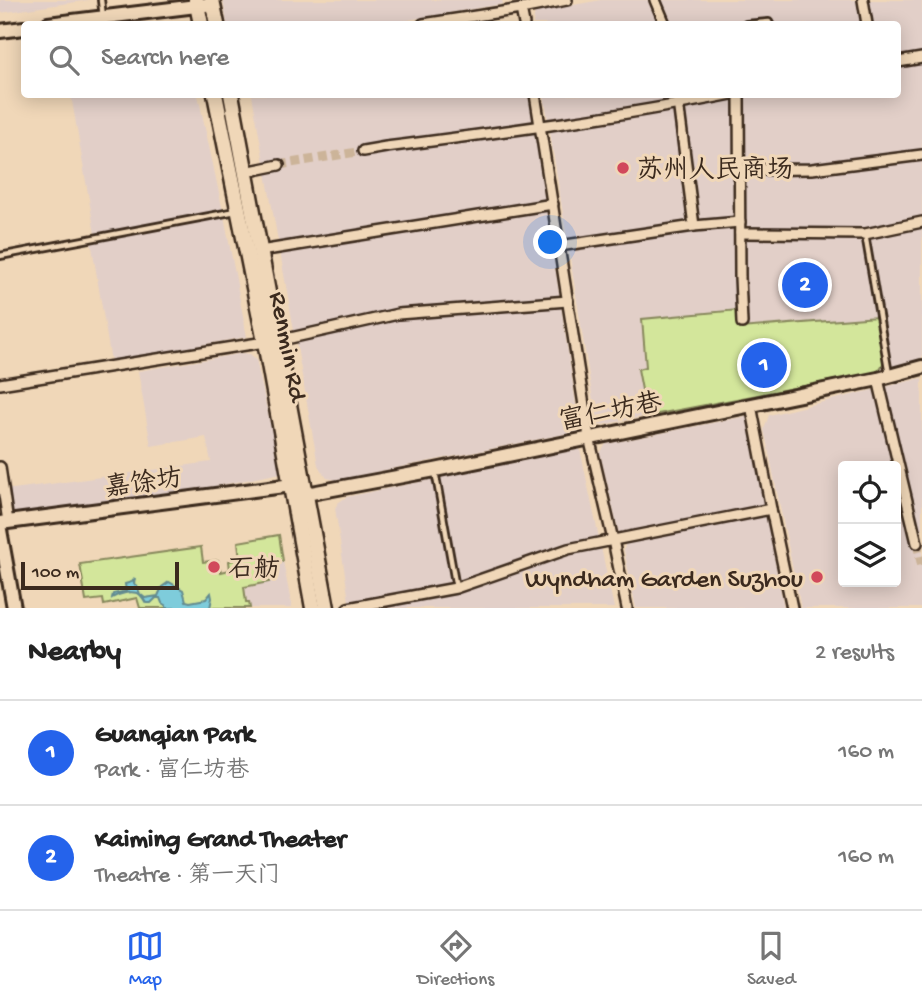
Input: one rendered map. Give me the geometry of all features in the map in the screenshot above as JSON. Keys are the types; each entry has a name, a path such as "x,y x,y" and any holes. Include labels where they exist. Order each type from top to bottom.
{"main road":[{"path":"212,2 216,21"},
{"path":"197,3 200,21"},
{"name":"Renmin Rd","path":"216,98 238,211 306,494 327,608"},
{"name":"Renmin Rd","path":"232,98 260,251 292,485 313,608"}],"street":[{"path":"439,21 517,6 567,0"},
{"path":"655,0 664,21"},
{"path":"863,0 866,21"},
{"path":"72,21 212,2"},
{"path":"0,31 21,28"},
{"path":"901,62 922,58"},
{"path":"536,98 589,437 627,608"},
{"path":"677,98 694,226"},
{"path":"363,151 540,127 712,98"},
{"path":"740,98 742,323"},
{"path":"740,170 812,169 922,155"},
{"path":"245,172 279,165"},
{"path":"260,251 552,204"},
{"path":"559,246 740,222"},
{"path":"740,233 864,233 922,222"},
{"path":"0,384 271,341 398,314 568,301"},
{"name":"富仁坊巷","path":"306,494 883,378 922,367"},
{"path":"883,378 916,543"},
{"path":"751,405 792,608"},
{"path":"0,467 3,525 14,608"},
{"name":"嘉馀坊","path":"3,525 292,485"},
{"path":"348,608 456,587 568,548 771,509"}],"lane":[{"path":"101,0 103,17"},
{"path":"0,256 238,211"},
{"path":"864,233 883,378"},
{"path":"435,470 456,587"}],"shaded area":[{"path":"0,0 90,0 0,13"},
{"path":"223,0 502,0 503,4 402,21 226,21"},
{"path":"601,0 922,0 922,358 878,372 882,368 877,317 740,328 738,310 642,319 646,368 638,369 647,416 597,426 544,98 901,98 901,21 534,21 535,12"},
{"path":"72,98 199,98 247,337 111,361 90,235 95,234"},
{"path":"253,98 529,98 580,431 336,480 327,478 318,465"},
{"path":"244,353 256,359 281,473 216,486 10,515 6,490 211,462 206,437 151,446 138,371"},
{"path":"922,378 922,608 801,608 764,429 769,415"},
{"path":"747,416 784,608 636,608 625,545 630,539 694,520 619,534 600,453 606,444"},
{"path":"580,449 614,608 350,608 335,508 346,497"},
{"path":"283,561 292,608 250,608 249,603 246,603 244,587 269,582 267,572 271,563"}],"green space":[{"path":"738,310 740,328 877,317 884,362 878,372 647,416 638,369 646,367 642,319"},
{"path":"279,535 283,561 271,563 272,571 267,572 269,582 244,587 246,602 249,602 250,608 140,608 137,598 104,605 103,599 86,601 80,564 201,547 203,562 218,560 221,572 230,570 229,561 240,559 238,542"}],"water":[{"path":"135,578 134,584 145,598 158,596 162,587 169,582 183,590 186,601 206,599 211,593 210,608 166,608 160,598 146,603 140,595 133,592 112,598 113,594 126,591 125,584"}],"tunnel":[{"path":"279,165 363,151"},
{"path":"917,543 922,567"}],"place":[{"name":"苏州人民商场","path":"623,168"},
{"name":"Kaiming Grand Theater","path":"805,285"},
{"name":"Guanqian Park","path":"764,365"},
{"name":"石舫","path":"214,567"},
{"name":"Wyndham Garden Suzhou","path":"817,577"}]}
